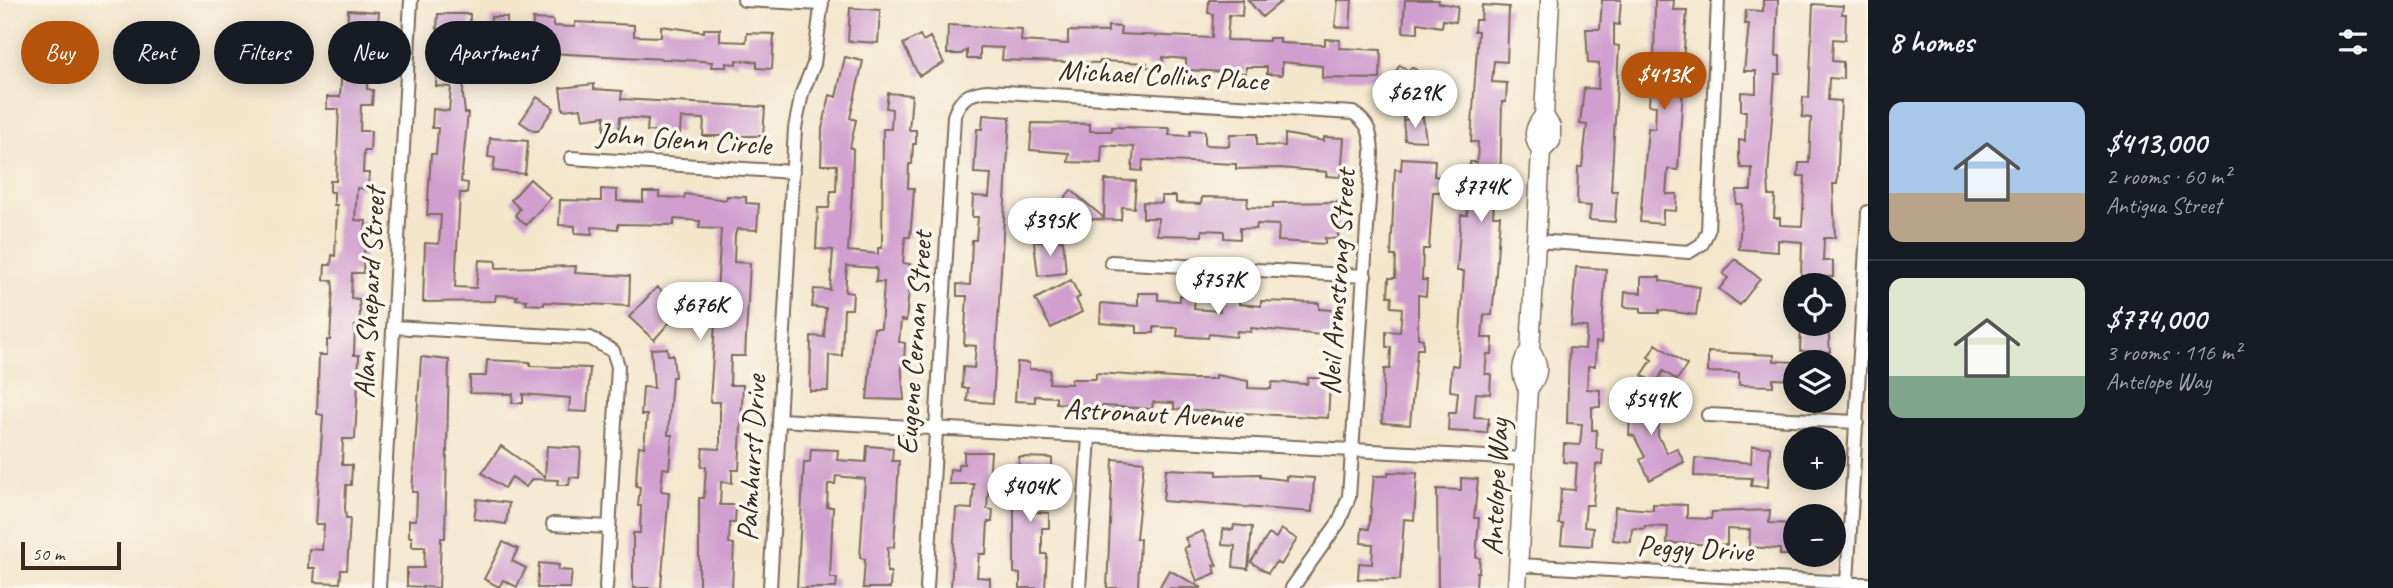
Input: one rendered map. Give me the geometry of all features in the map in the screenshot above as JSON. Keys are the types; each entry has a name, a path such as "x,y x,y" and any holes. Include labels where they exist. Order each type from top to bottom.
{"street":[{"name":"Alan Shepard Street","path":"379,588 411,0"},
{"path":"744,0 822,2"},
{"name":"Antelope Way","path":"1517,588 1528,389 1538,377 1538,363 1530,350 1541,150 1550,141 1551,127 1544,116 1550,0"},
{"path":"1536,241 1689,252 1702,244 1708,231 1718,0"},
{"name":"Palmhurst Drive","path":"770,588 795,128 802,93 814,64 822,2"},
{"name":"Michael Collins Place","path":"959,102 971,93 987,91 1353,113 1366,121"},
{"name":"Eugene Cernan Street","path":"927,588 934,428 954,117 959,102"},
{"name":"Neil Armstrong Street","path":"1292,588 1339,522 1349,497 1350,448 1365,276 1372,153 1371,134 1366,121"},
{"name":"John Glenn Circle","path":"571,158 793,172"},
{"path":"1847,583 1868,212"},
{"path":"1111,262 1365,276"},
{"path":"393,327 590,338 613,351 618,366 606,588"},
{"path":"1708,415 1857,422"},
{"name":"Astronaut Avenue","path":"779,420 1524,459"},
{"path":"1079,588 1089,437"},
{"path":"553,524 609,527"},
{"name":"Peggy Drive","path":"1518,565 1868,584"}],"building":[{"path":"1209,0 1243,0 1242,16 1229,15 1227,40 1269,41 1269,38 1280,38 1280,43 1325,45 1325,39 1340,40 1339,48 1381,50 1380,79 1322,78 1322,66 1282,62 1282,75 1267,74 1267,67 1246,67 1246,73 1186,70 1186,59 1163,57 1162,68 1146,67 1147,63 1002,60 1003,48 980,47 980,59 967,59 967,50 961,54 947,54 948,25 1022,29 1021,41 1068,44 1068,31 1108,32 1108,26 1121,27 1120,34 1212,38 1213,14 1208,13"},
{"path":"1248,0 1283,0 1262,17"},
{"path":"1338,0 1352,0 1350,28 1335,27"},
{"path":"1405,0 1439,0 1438,3 1458,6 1456,22 1443,20 1442,27 1418,23 1418,33 1403,32"},
{"path":"1602,0 1621,0 1619,25 1614,24 1614,45 1619,46 1611,191 1617,191 1615,222 1589,220 1591,206 1577,205 1578,167 1582,167 1587,125 1580,124 1584,88 1598,89 1599,64 1588,63 1586,29 1600,29"},
{"path":"1655,0 1674,0 1673,10 1687,10 1683,62 1679,61 1677,87 1683,88 1678,170 1668,169 1666,194 1677,194 1676,211 1663,210 1663,224 1640,222 1648,128 1655,129 1656,106 1649,105 1651,72 1654,72"},
{"path":"1763,0 1778,0 1776,56 1780,56 1780,74 1775,74 1769,196 1775,196 1774,218 1780,218 1780,225 1802,226 1805,176 1798,176 1799,163 1809,163 1811,118 1802,117 1803,97 1809,98 1813,4 1843,6 1842,14 1846,14 1845,40 1833,39 1832,61 1843,62 1843,79 1829,78 1828,100 1841,101 1837,184 1833,184 1835,238 1824,238 1823,261 1833,261 1833,273 1801,273 1802,242 1778,240 1778,252 1739,249 1742,204 1736,204 1737,190 1751,190 1752,168 1741,168 1739,158 1739,140 1745,141 1746,111 1741,111 1741,92 1756,93 1756,71 1744,71 1749,24 1745,24 1746,10 1763,11"},
{"path":"1482,5 1509,7 1507,62 1494,61 1492,82 1507,83 1506,102 1502,102 1500,191 1495,191 1493,216 1500,216 1492,315 1484,315 1482,338 1493,338 1492,354 1487,354 1485,374 1491,374 1490,394 1476,393 1474,417 1489,418 1487,433 1448,431 1449,413 1456,413 1458,392 1450,391 1452,365 1458,366 1464,271 1457,271 1461,215 1467,215 1470,162 1477,162 1478,142 1471,142 1478,31 1474,31 1475,20 1481,20"},
{"path":"850,8 880,10 878,43 848,41"},
{"path":"348,10 379,12 378,21 348,21"},
{"path":"438,14 470,14 470,21 438,21"},
{"path":"491,17 507,17 507,21 491,21"},
{"path":"575,22 634,25 634,36 661,37 661,26 704,32 704,29 720,29 720,41 746,42 747,33 774,34 772,69 757,68 757,62 736,60 736,64 726,63 726,67 711,67 712,62 561,54 561,26 575,27"},
{"path":"920,35 923,41 930,37 944,63 919,76 903,44"},
{"path":"845,57 863,61 850,118 856,120 850,148 853,148 848,251 878,254 878,248 882,248 883,129 891,129 892,109 886,108 888,93 912,95 909,130 916,130 916,144 913,144 912,164 909,164 908,188 914,188 910,237 905,237 903,263 910,264 909,290 906,321 901,320 899,342 905,343 904,363 901,362 904,400 867,399 874,328 881,328 884,282 876,282 877,268 847,266 845,292 853,293 852,309 844,309 842,356 829,355 828,391 810,391 811,336 824,337 826,308 812,307 814,289 830,290 833,250 816,249 818,208 829,208 831,191 836,191 837,165 821,165 822,129 830,95 836,97"},
{"path":"1400,65 1409,71 1412,67 1431,81 1403,118 1401,108 1392,101 1408,80 1390,80"},
{"path":"341,84 367,84 367,89 373,90 372,105 361,105 360,131 371,131 370,151 364,151 363,173 369,173 368,189 357,188 355,220 366,221 363,273 352,273 351,298 359,299 360,312 359,326 355,326 354,355 359,355 358,381 355,439 343,439 342,465 352,465 351,485 346,485 346,518 350,518 347,570 341,570 340,583 314,582 315,568 308,568 309,549 322,550 324,524 316,524 323,415 317,414 319,355 327,355 327,340 330,340 333,288 332,280 324,280 325,265 331,265 332,255 335,256 337,205 334,205 334,192 330,192 330,181 336,181 339,109 327,109 327,97 340,97"},
{"path":"463,84 465,113 468,113 461,182 468,183 467,193 460,193 455,287 476,288 479,260 496,261 496,268 576,266 575,273 630,276 629,306 544,302 544,305 526,304 527,300 516,299 517,296 496,295 495,301 423,302 425,243 439,244 441,215 427,215 431,154 436,154 438,128 432,128 433,109 449,111 451,87 436,86"},
{"path":"594,84 594,89 622,91 621,99 765,107 763,136 703,136 704,119 681,118 680,133 647,131 648,119 620,117 619,131 604,130 605,116 583,119 581,108 563,110 560,88"},
{"path":"537,97 554,108 538,131 534,131 520,122"},
{"path":"983,115 1010,117 993,403 967,401 968,388 962,388 963,367 974,368 976,346 964,345 967,296 957,296 957,284 970,285 972,240 976,240 978,217 972,217 973,196 989,197 991,174 974,173 977,129 982,129"},
{"path":"1423,117 1426,141 1405,140 1403,120"},
{"path":"1032,123 1090,124 1090,131 1112,131 1112,127 1170,128 1169,135 1190,136 1190,130 1205,131 1205,145 1229,146 1230,134 1257,134 1257,145 1285,146 1285,134 1324,141 1324,137 1344,138 1341,177 1326,176 1327,172 1280,168 1236,169 1236,164 1143,160 1142,171 1132,170 1134,147 1102,145 1101,163 1068,162 1069,153 1030,150"},
{"path":"490,138 528,141 525,174 493,171 495,158 488,157"},
{"path":"1402,158 1435,160 1434,176 1441,177 1440,192 1433,192 1429,249 1423,249 1422,280 1427,280 1426,296 1418,295 1418,338 1423,339 1423,349 1417,349 1410,425 1382,423 1384,369 1390,369 1391,347 1386,347 1386,331 1400,332 1402,308 1391,307 1392,296 1388,296 1389,278 1395,278 1396,256 1391,256 1395,169 1401,170"},
{"path":"530,179 551,198 526,225 515,215 520,209 511,200"},
{"path":"1105,180 1136,181 1134,208 1122,207 1121,220 1089,219 1076,236 1051,215 1071,190 1104,218"},
{"path":"601,189 617,190 617,201 643,202 643,192 659,192 659,197 684,198 685,194 726,200 727,196 746,197 746,203 759,204 757,230 737,229 735,235 734,262 750,263 745,356 731,356 730,385 743,385 739,470 732,470 732,483 721,482 720,505 736,505 735,523 730,523 729,543 734,544 732,588 699,588 699,498 704,498 706,467 701,467 703,448 720,449 720,402 710,402 721,229 699,228 700,221 674,219 674,225 618,224 618,229 592,227 592,234 575,233 575,226 559,225 560,200 601,201"},
{"path":"1162,196 1176,196 1176,203 1201,204 1202,197 1248,198 1247,207 1273,208 1273,203 1340,202 1338,239 1325,238 1325,244 1278,241 1279,225 1257,224 1256,229 1240,228 1240,239 1224,238 1224,231 1202,230 1202,236 1157,235 1158,218 1143,218 1143,202 1162,203"},
{"path":"1063,240 1066,273 1038,276 1034,242"},
{"path":"1735,259 1760,279 1740,305 1719,289 1728,278 1723,274"},
{"path":"1576,267 1606,269 1601,343 1596,342 1595,366 1588,366 1587,389 1600,390 1600,407 1592,407 1592,430 1597,430 1596,449 1603,450 1602,465 1596,464 1593,505 1586,505 1584,527 1593,528 1592,546 1561,544 1563,524 1559,524 1561,489 1575,490 1577,463 1563,462 1564,444 1580,445 1582,424 1567,423 1569,348 1585,349 1587,327 1571,326"},
{"path":"1641,277 1660,277 1660,281 1700,287 1696,315 1659,310 1659,313 1641,313 1641,308 1624,307 1625,292 1641,293"},
{"path":"1071,280 1080,297 1076,299 1082,312 1051,328 1035,299"},
{"path":"657,287 672,300 666,307 676,315 654,340 629,317"},
{"path":"1138,293 1158,293 1158,300 1180,301 1180,295 1195,296 1194,309 1220,311 1221,297 1239,299 1239,304 1261,306 1261,301 1319,303 1319,309 1332,310 1331,336 1251,328 1251,332 1237,331 1236,337 1209,334 1208,338 1177,336 1178,328 1154,327 1154,333 1137,333 1137,326 1100,323 1101,303 1138,306"},
{"path":"1801,336 1829,336 1830,350 1800,350"},
{"path":"1656,344 1687,365 1677,380 1663,371 1656,384 1642,375 1652,360 1648,357"},
{"path":"667,348 668,355 673,355 675,377 672,377 668,435 672,435 669,469 663,468 661,491 669,492 661,588 633,588 633,533 640,533 641,506 638,506 640,487 636,486 637,466 639,446 644,447 647,415 641,415 643,387 654,388 651,349"},
{"path":"1708,352 1774,355 1774,361 1783,361 1783,379 1773,379 1773,386 1739,385 1739,373 1708,372"},
{"path":"421,357 449,360 445,538 441,538 439,588 407,586 407,568 424,568 425,547 412,547 412,537 409,537 409,520 416,520 417,492 412,492"},
{"path":"487,360 530,362 530,366 590,368 587,412 569,411 570,398 523,394 523,403 512,403 513,394 470,393 470,376 486,376"},
{"path":"1017,362 1029,363 1029,369 1050,370 1049,383 1071,384 1071,379 1096,379 1096,373 1190,379 1216,379 1216,375 1248,381 1248,388 1271,389 1272,382 1307,384 1308,378 1325,378 1325,386 1330,386 1328,418 1174,409 1174,403 1153,402 1152,409 1056,403 1056,397 1035,396 1035,402 1015,401"},
{"path":"1631,396 1660,398 1658,436 1667,453 1677,448 1684,462 1650,480 1640,460 1645,457 1634,436 1629,435"},
{"path":"501,446 545,477 547,446 581,448 579,478 570,477 569,485 557,485 558,480 532,479 526,487 512,477 504,488 482,473"},
{"path":"867,446 893,448 892,461 899,461 894,547 888,547 887,572 891,572 890,588 863,588 865,559 860,558 865,479 836,476 835,484 828,484 827,507 833,507 830,578 837,578 836,588 797,588 804,462 810,462 811,449 838,450 837,460 866,462"},
{"path":"1752,446 1770,447 1768,487 1751,486 1752,478 1694,476 1695,458 1751,463"},
{"path":"964,452 991,452 987,509 993,510 992,522 988,522 986,554 979,554 977,577 990,578 990,588 951,588 956,508 972,509 974,484 949,484 950,469 958,470 958,464 964,464"},
{"path":"1019,457 1052,458 1052,474 1041,474 1040,491 1037,491 1036,512 1049,513 1049,528 1042,528 1042,554 1047,554 1045,588 1020,588 1020,574 1014,573 1014,496 1018,496"},
{"path":"1113,459 1144,462 1136,538 1140,539 1138,588 1107,588"},
{"path":"1166,469 1217,471 1217,475 1260,474 1260,477 1286,480 1286,476 1314,478 1312,512 1163,501"},
{"path":"1388,472 1417,473 1414,520 1404,519 1400,580 1358,579 1359,563 1372,564 1373,544 1361,543 1362,528 1369,529 1374,476 1388,476"},
{"path":"1461,478 1478,479 1474,518 1479,518 1476,557 1480,558 1476,588 1438,588 1437,489 1461,490"},
{"path":"477,499 509,503 506,524 474,519"},
{"path":"1653,504 1687,505 1687,518 1711,519 1712,512 1770,510 1769,523 1783,524 1783,555 1780,555 1780,549 1749,547 1750,530 1727,529 1727,545 1667,543 1668,527 1632,528 1631,542 1613,540 1615,507 1653,510"},
{"path":"1234,525 1252,527 1248,569 1233,567 1235,546 1222,545 1223,529 1233,530"},
{"path":"1281,529 1297,539 1281,565 1276,562 1268,573 1251,562 1269,534 1276,538"},
{"path":"1203,531 1217,566 1213,565 1216,573 1197,581 1184,548 1189,546 1185,538"},
{"path":"503,542 518,549 512,561 526,568 517,587 503,580 499,587 484,579"},
{"path":"539,563 559,565 558,570 572,571 570,588 537,588"},
{"path":"1169,570 1202,588 1159,588"}]}
